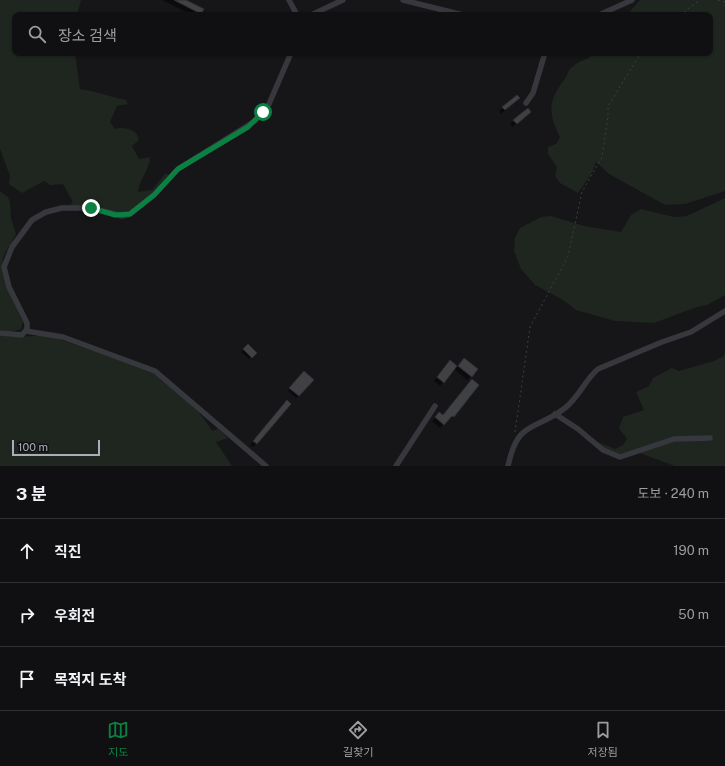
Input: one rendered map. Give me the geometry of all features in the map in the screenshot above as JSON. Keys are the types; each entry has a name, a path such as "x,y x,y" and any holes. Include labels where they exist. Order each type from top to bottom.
{"street":[{"path":"289,0 295,12"},
{"path":"317,12 343,0"},
{"path":"403,0 450,12"},
{"path":"606,12 632,0"},
{"path":"0,332 22,335 26,331 27,323 9,287 4,267 12,247 32,220 46,212 70,208 91,208 122,216 130,214 154,195 178,169 255,121 268,104 290,56"},
{"path":"526,103 533,93 544,56"},
{"path":"508,466 514,443 526,430 565,408 598,369 662,342 691,332 725,311"},
{"path":"26,331 62,337 155,371 266,466"},
{"path":"396,466 435,406"},
{"path":"555,414 578,429 603,450 620,457 674,439 710,438"}],"path":[{"path":"684,12 700,0"},
{"path":"718,0 725,2"},
{"path":"514,443 530,327 568,256 582,192 602,157 608,117 608,106 639,56"}],"shaded area":[{"path":"0,0 81,0 78,12 12,12 12,56 75,56 80,89 126,100 128,104 117,106 110,122 115,129 122,128 133,131 136,134 139,140 132,146 139,159 150,157 150,161 140,183 138,192 152,190 165,174 169,174 142,203 136,208 123,214 69,206 73,202 63,184 50,185 44,181 22,193 9,184 10,176 0,149"},
{"path":"640,0 725,0 725,191 685,204 665,205 609,174 596,162 592,173 578,193 560,183 555,176 557,167 548,154 548,147 556,144 560,137 553,121 553,101 555,94 569,70 575,65 591,56 713,56 713,12 630,12"},
{"path":"0,191 8,197 10,202 11,218 16,234 3,258 4,273 9,290 23,322 21,329 10,332 0,330"},
{"path":"725,198 725,295 707,305 697,307 654,323 615,321 576,310 563,300 535,285 521,269 514,251 515,238 520,228 541,217 551,216 584,226 621,232 631,215 641,209 674,217 687,216"},
{"path":"0,335 13,337 50,336 148,370 166,382 184,397 200,414 212,431 218,429 228,438 216,442 232,466 0,466"},
{"path":"725,351 725,466 675,466 634,451 620,454 604,449 595,441 615,449 623,445 627,439 619,428 623,417 644,410 636,392 649,386 653,378 672,368 679,371 714,361 724,356"}],"building":[{"path":"174,0 186,0 204,9 202,12 197,12"},
{"path":"517,95 520,98 505,110 502,107"},
{"path":"528,108 531,112 517,124 513,120"},
{"path":"248,344 257,353 252,358 243,349"},
{"path":"464,358 478,369 472,377 458,366"},
{"path":"450,360 457,366 444,383 437,377"},
{"path":"304,371 314,380 299,396 289,388"},
{"path":"472,379 479,385 454,417 452,416 444,425 435,417 439,412 443,415"},
{"path":"287,400 291,404 257,444 253,441"}],"route":[{"path":"91,208 115,215 122,216 130,214 154,195 178,169 248,127 263,112"}]}
